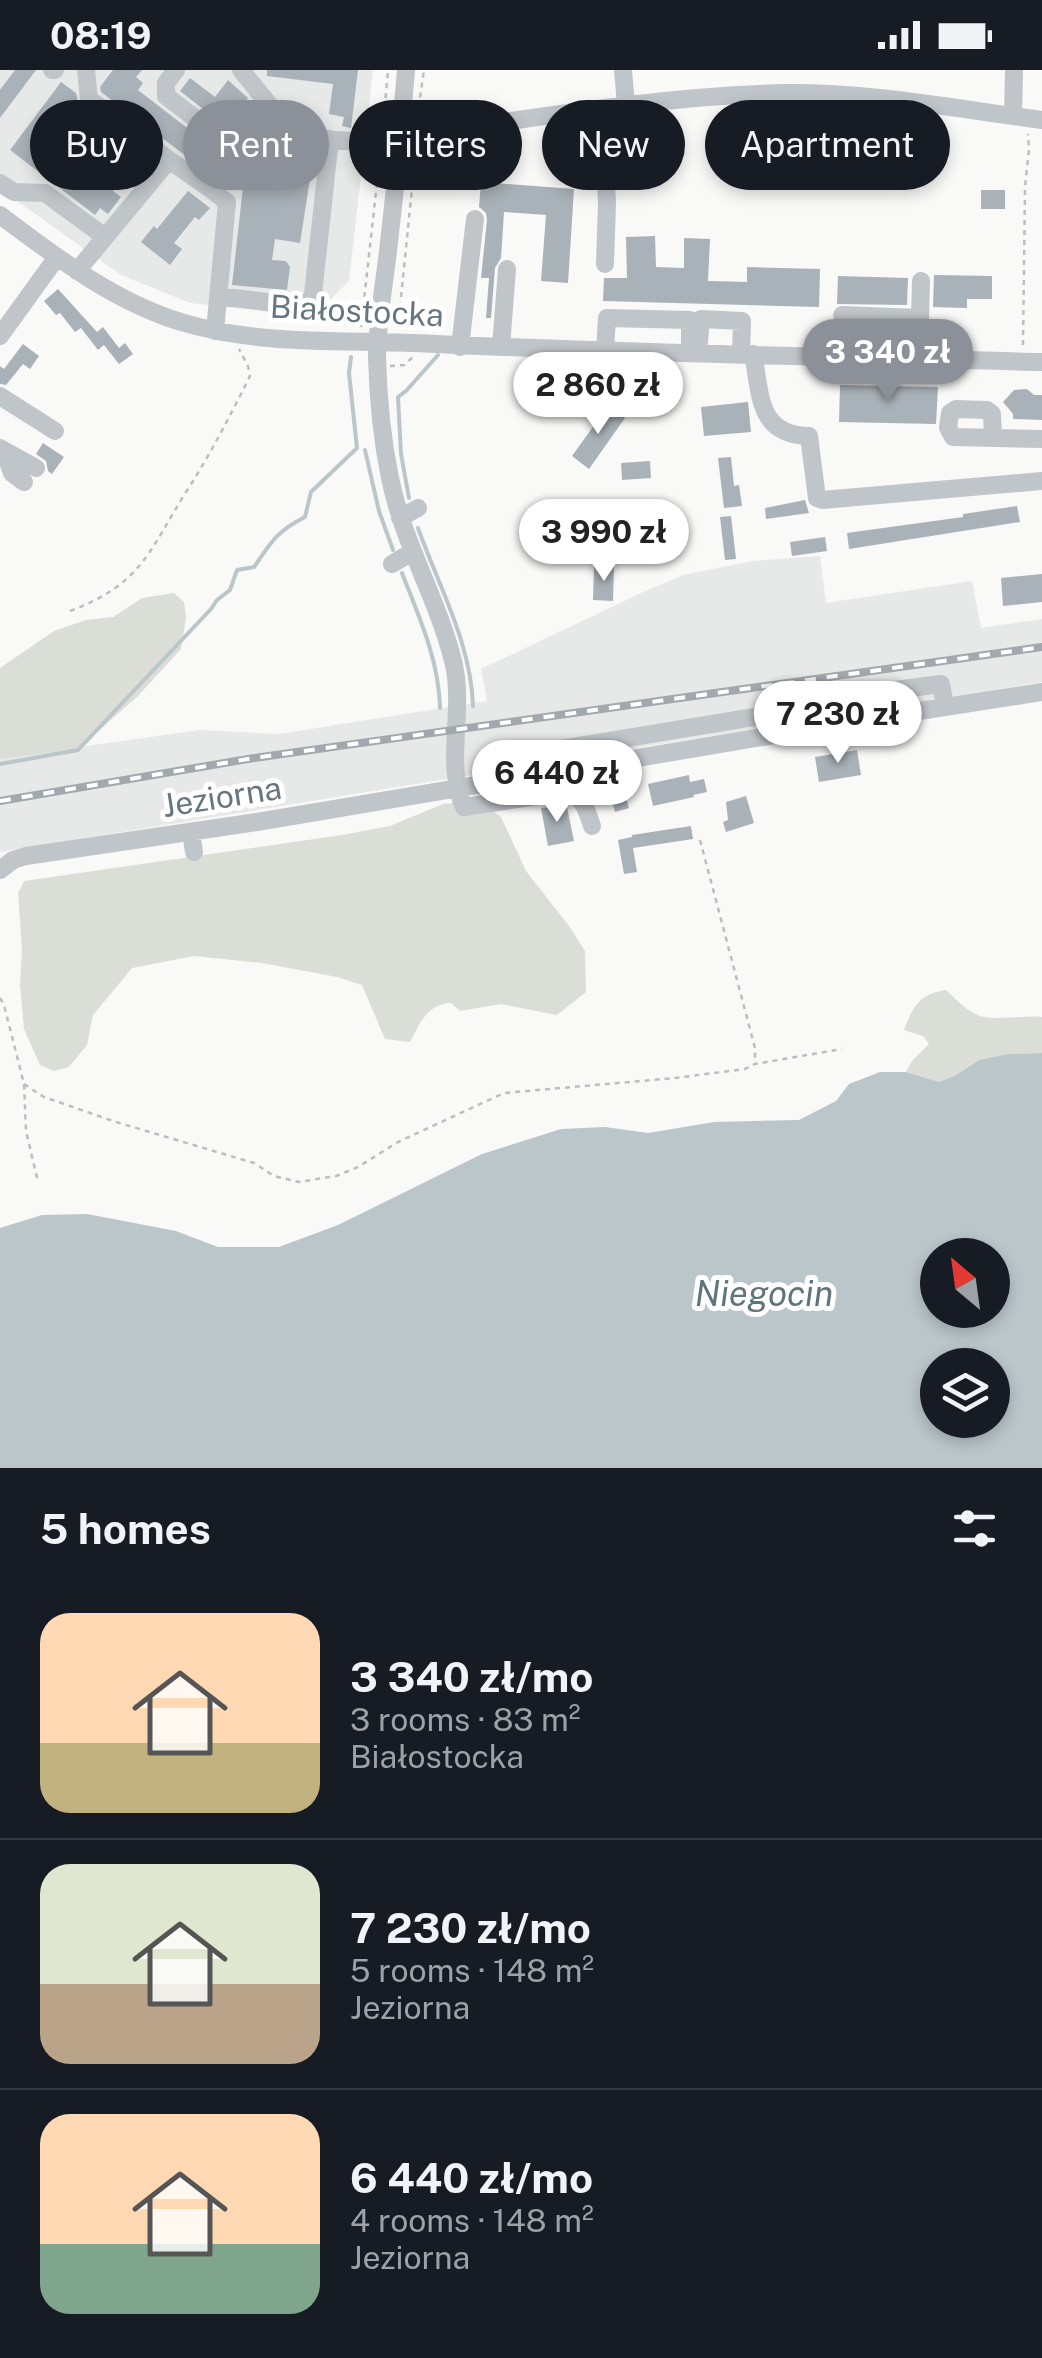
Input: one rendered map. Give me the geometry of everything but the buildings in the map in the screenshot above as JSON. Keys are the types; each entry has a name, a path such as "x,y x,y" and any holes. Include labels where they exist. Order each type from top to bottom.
{"street":[{"path":"86,70 89,99 183,169"},
{"path":"176,70 166,84 166,96 183,109"},
{"path":"241,70 266,100"},
{"path":"404,100 406,70"},
{"path":"623,70 626,100"},
{"path":"679,100 818,94 878,97 1027,118 1014,70"},
{"path":"218,296 312,303 330,139 349,140"},
{"path":"78,271 170,160"},
{"path":"0,182 14,192 45,193 105,236"},
{"path":"211,190 227,202 215,330"},
{"path":"395,190 378,342 386,452 400,518 455,670 456,789 464,807 558,792 574,794 586,806 592,826"},
{"path":"604,264 605,190"},
{"name":"Białostocka","path":"0,215 78,271 141,306 184,323 235,334 501,348 1042,362"},
{"path":"460,346 475,219"},
{"path":"0,336 57,257"},
{"path":"501,348 507,269"},
{"path":"919,358 921,281"},
{"path":"270,337 272,303"},
{"path":"842,315 919,318"},
{"path":"604,350 607,318 690,320 694,352"},
{"path":"694,352 701,320 742,321 747,354 768,421 792,436 809,436 816,498 1042,481"},
{"path":"0,396 55,431"},
{"path":"994,438 1042,438"},
{"path":"2,449 30,475"},
{"path":"400,518 418,508"},
{"path":"392,564 412,552"},
{"path":"510,780 506,758 838,703 872,693 941,684 945,708"},
{"name":"Jeziorna","path":"0,870 26,856 192,832 408,789 456,789 797,739 1034,694"},
{"path":"192,832 194,852"}],"path":[{"path":"386,94 388,70"},
{"path":"420,96 424,70"},
{"path":"1021,362 1027,118"},
{"path":"358,330 377,190"},
{"path":"399,307 412,190"},
{"path":"70,611 97,601 132,575 150,554 206,463 250,376 235,334"},
{"path":"383,366 404,366 416,352"},
{"path":"700,840 756,1064"},
{"path":"0,998 24,1084 26,1131 38,1182"},
{"path":"24,1084 44,1097 254,1163 274,1176 298,1182 358,1168 398,1142 504,1092 675,1078 842,1050"}],"shaded area":[{"path":"0,70 373,70 370,100 349,100 349,190 359,190 349,281 317,313 190,303 121,275 0,189"},
{"path":"820,556 826,603 972,581 981,628 1042,619 1042,682 0,852 0,758 200,730 279,734 487,701 481,669 639,594 683,575 753,561"},
{"path":"174,593 184,602 186,618 181,649 138,696 78,749 0,759 0,668 54,631 86,620 113,617 142,598"},
{"path":"479,801 501,817 526,871 585,951 586,992 557,1015 501,1004 460,1011 451,1003 443,1004 430,1011 410,1042 385,1039 362,985 262,963 194,956 132,968 93,1015 87,1045 69,1067 54,1071 40,1065 24,1029 20,985 18,893 24,881 342,835 390,826 443,804"},
{"path":"946,990 979,1016 1042,1017 1042,1053 979,1060 939,1082 906,1072 929,1044 923,1036 904,1030 910,1014 924,998"}],"water":[{"name":"Niegocin","path":"1042,1053 1042,1468 0,1468 0,1228 42,1215 87,1214 176,1231 218,1247 279,1247 338,1225 482,1154 561,1129 605,1127 648,1133 714,1122 799,1120 836,1101 849,1084 880,1072 906,1072 939,1082 979,1060"}],"waterway":[{"path":"409,498 401,454 398,397 438,355"},
{"path":"0,764 78,750 230,590 237,570 254,567 275,538 305,517 311,492 357,448 349,373 351,357"},
{"path":"365,450 393,550"},
{"path":"418,528 467,660 473,706"},
{"path":"402,573 432,656 440,708"}],"railway":[{"path":"0,801 254,758 1042,647"}]}
